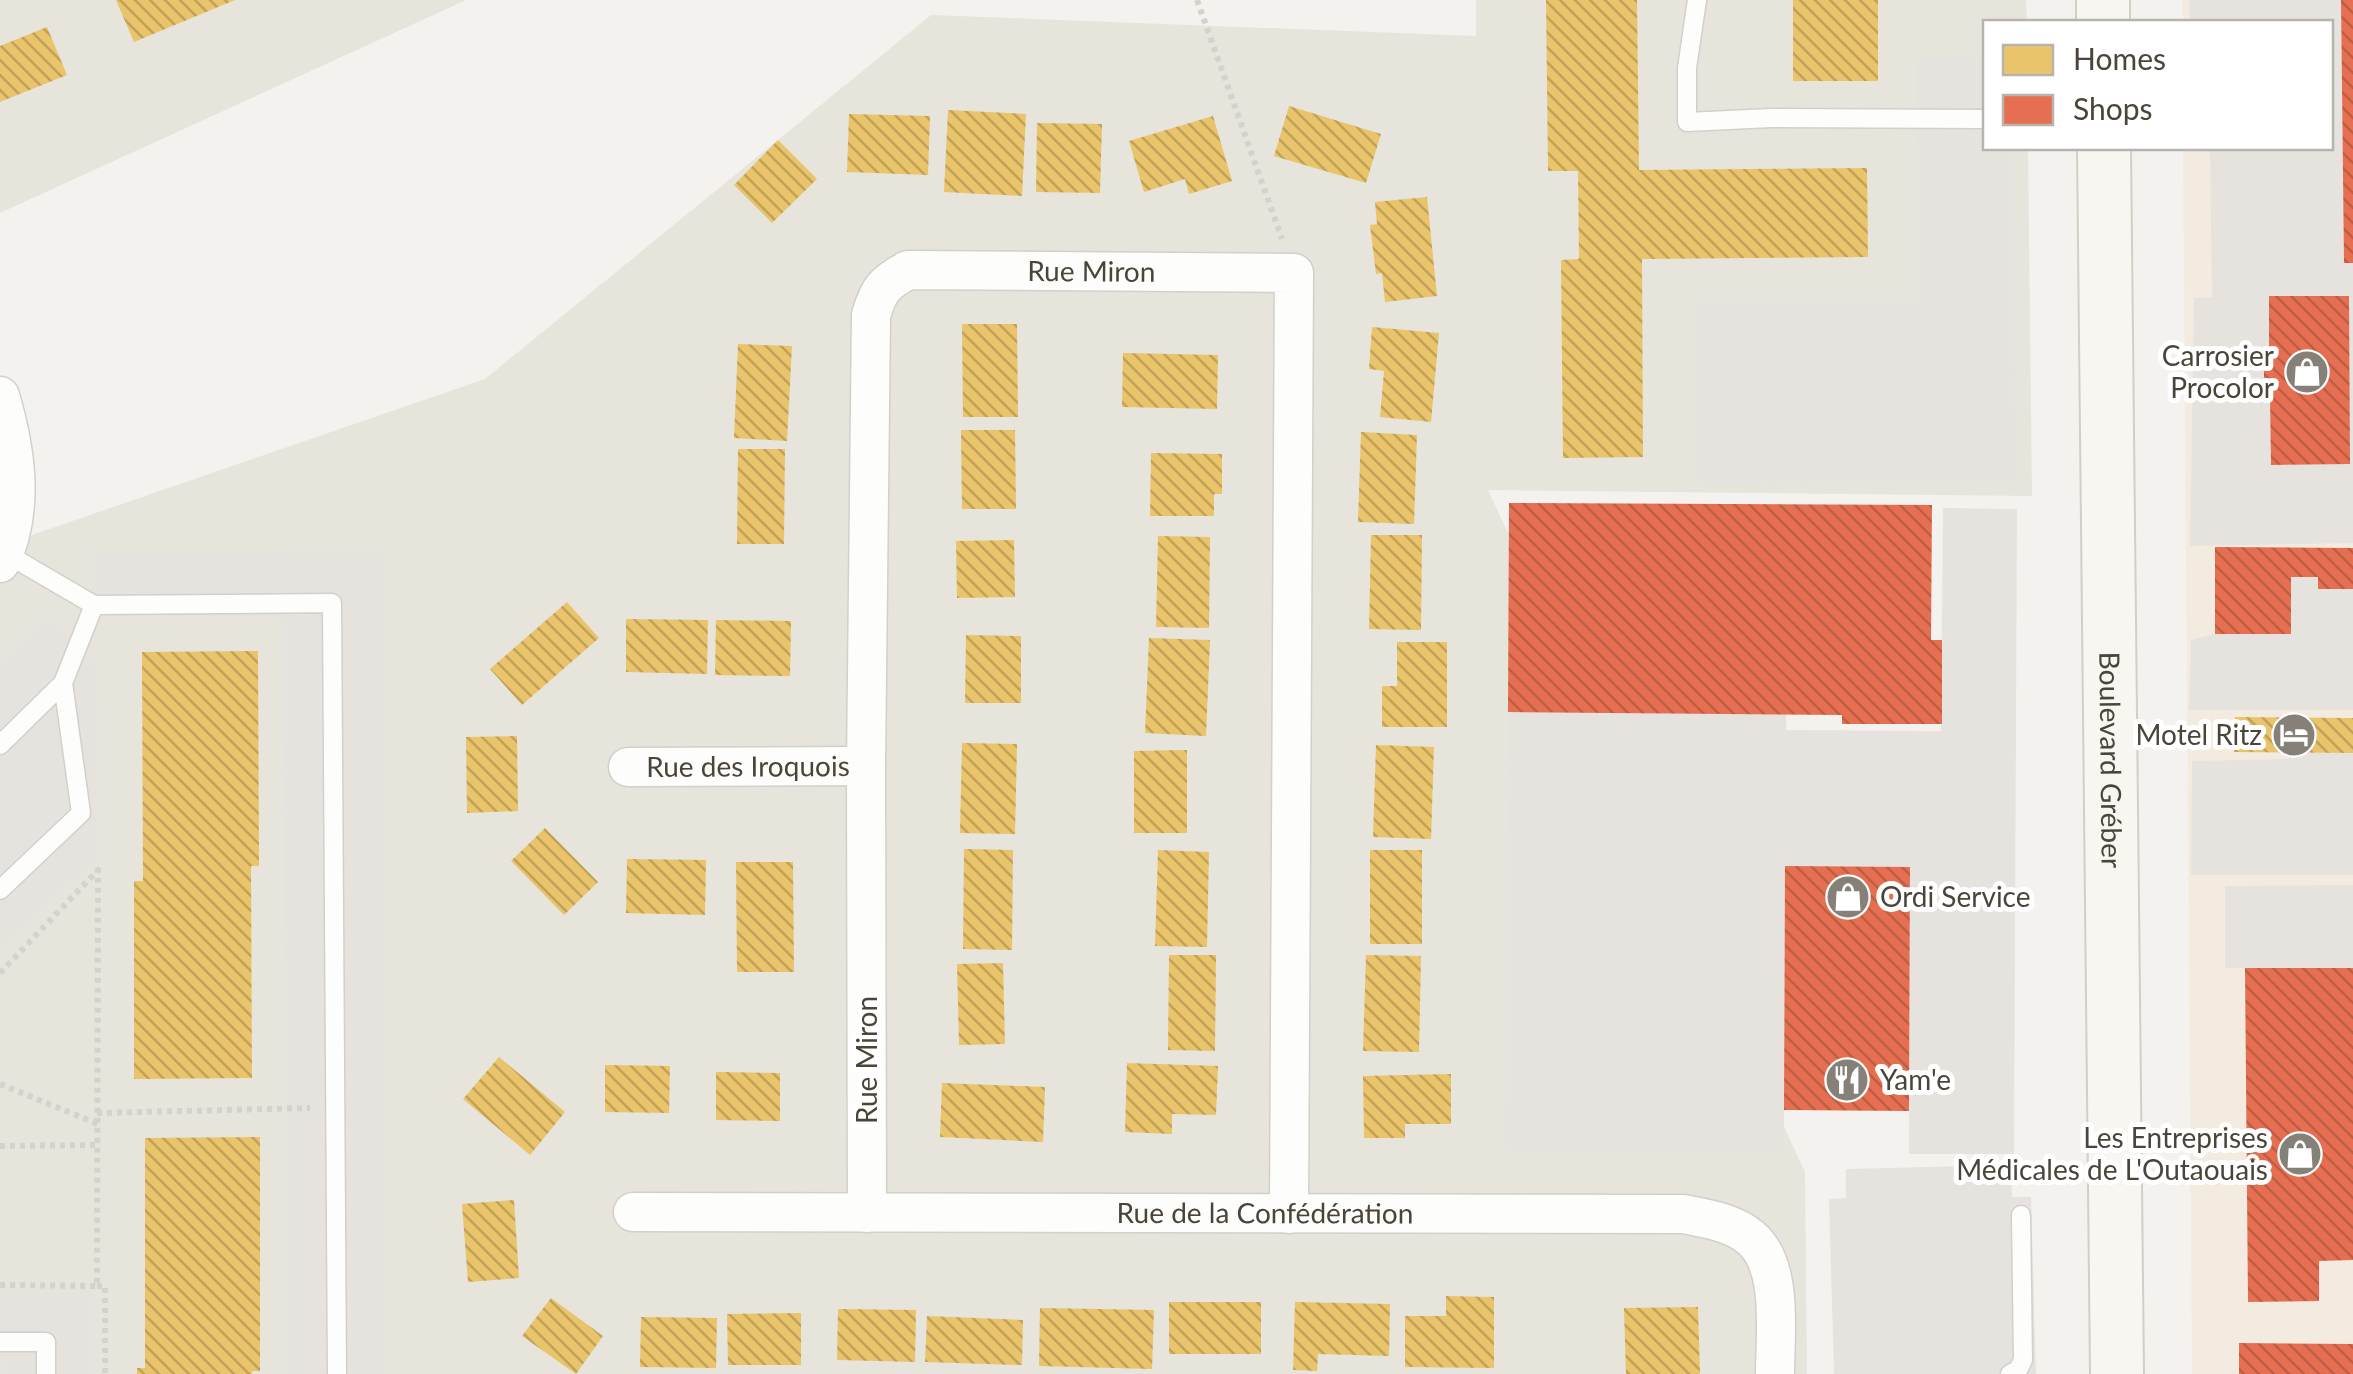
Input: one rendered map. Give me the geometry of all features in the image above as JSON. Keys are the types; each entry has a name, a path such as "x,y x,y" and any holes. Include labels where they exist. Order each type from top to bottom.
{"main road":[{"name":"Boulevard Gréber","path":"2104,150 2117,1374"}],"street":[{"name":"Rue Miron","path":"867,1213 871,314 878,294 888,280 908,270 1294,273"},
{"path":"1289,1214 1294,273"},
{"path":"0,396 16,495 14,524 2,558"},
{"name":"Rue des Iroquois","path":"628,768 866,766"},
{"name":"Rue de la Confédération","path":"633,1212 1684,1214 1724,1223 1752,1238 1770,1265 1775,1297 1776,1374"}],"lane":[{"path":"1697,0 1687,68 1687,122 1771,118 1983,119"},
{"path":"2,558 94,606 332,604 337,1374"},
{"path":"0,745 63,684 94,606"},
{"path":"0,890 82,813 63,684"},
{"path":"2010,1374 2018,1370 2023,1360 2021,1215"},
{"path":"0,1342 46,1342 46,1374"}],"path":[{"path":"1197,0 1294,273"},
{"path":"0,973 98,870 98,1146"},
{"path":"0,1084 98,1124"},
{"path":"97,1112 336,1108"},
{"path":"96,1286 97,1112"},
{"path":"0,1146 98,1146"},
{"path":"0,1284 105,1286 105,1374"}],"shaded area":[{"path":"0,0 466,0 0,213"},
{"path":"1476,0 2026,0 2027,20 1983,20 1983,150 2028,150 2032,496 1488,490 1805,1172 1807,1374 0,1374 0,546 485,379 931,15 1476,36"},
{"path":"2182,0 2353,0 2353,1374 2192,1374 2183,150 2333,150 2333,20 2183,20"},
{"path":"2189,0 2341,0 2344,262 2353,263 2353,543 2190,546 2194,298 2212,297 2210,150 2333,150 2333,20 2190,20","holes":["2269,296 2349,296 2350,464 2271,464 2270,397 2264,396"]},
{"path":"1916,58 1983,58 1983,150 2013,150 2014,485 1698,486 1697,302 1917,302"},
{"path":"1943,508 2017,509 2014,1154 1909,1154 1910,867 1785,867 1784,1152 1506,1151 1508,712 1786,714 1786,730 1941,731"},
{"path":"383,549 385,1374 286,1374 283,620 93,621 93,550"},
{"path":"2291,577 2318,577 2319,589 2353,589 2353,710 2189,710 2191,640 2215,634 2290,633"},
{"path":"47,615 97,665 99,857 0,948 0,663"},
{"path":"2290,753 2353,753 2353,875 2191,875 2192,761 2289,759"},
{"path":"2353,885 2353,968 2225,968 2225,886"},
{"path":"2011,1165 2012,1197 2031,1197 2036,1374 1834,1374 1829,1199 1846,1198 1846,1169"},
{"path":"0,1287 93,1288 93,1374 3,1374"}],"building: Homes":[{"path":"116,0 235,0 134,42"},
{"path":"1546,0 1637,0 1639,170 1867,168 1868,257 1642,259 1643,457 1563,458 1561,260 1579,259 1578,171 1548,171"},
{"path":"1793,0 1878,0 1878,81 1793,81"},
{"path":"47,27 67,75 0,102 0,46"},
{"path":"1289,106 1381,134 1366,183 1274,156"},
{"path":"948,110 1026,114 1022,196 944,192"},
{"path":"849,114 930,116 928,175 847,172"},
{"path":"1213,116 1232,181 1189,194 1185,179 1144,192 1129,141"},
{"path":"1037,123 1102,124 1100,193 1036,192"},
{"path":"778,140 817,179 772,223 734,185"},
{"path":"1427,197 1437,296 1385,302 1382,273 1376,274 1370,225 1377,224 1375,202"},
{"path":"962,324 1017,324 1018,417 963,417"},
{"path":"1372,327 1439,333 1431,422 1380,417 1384,371 1369,369"},
{"path":"738,344 792,346 787,441 734,438"},
{"path":"1123,353 1218,355 1217,409 1122,407"},
{"path":"961,430 1015,430 1016,509 962,509"},
{"path":"1361,432 1417,435 1414,524 1358,522"},
{"path":"738,449 785,449 784,544 737,544"},
{"path":"1151,453 1222,454 1222,494 1214,494 1214,516 1150,516"},
{"path":"1371,535 1422,535 1421,630 1369,629"},
{"path":"1158,536 1210,537 1209,628 1156,627"},
{"path":"1014,540 1015,597 957,598 956,541"},
{"path":"567,602 599,638 522,705 490,669"},
{"path":"626,619 708,620 707,674 626,672"},
{"path":"716,620 791,621 790,676 715,675"},
{"path":"966,635 1021,636 1021,703 965,703"},
{"path":"1149,638 1210,640 1206,736 1145,733"},
{"path":"1397,642 1447,642 1447,727 1382,727 1382,686 1397,686"},
{"path":"258,651 259,866 251,866 252,1078 134,1079 134,881 143,881 142,652"},
{"name":"Motel Ritz","path":"2235,717 2353,718 2353,753 2234,752"},
{"path":"517,736 518,811 467,813 466,737"},
{"path":"962,743 1017,744 1015,834 960,833"},
{"path":"1376,745 1434,747 1431,839 1373,837"},
{"path":"1187,750 1187,833 1134,833 1134,751"},
{"path":"545,828 598,882 564,915 511,861"},
{"path":"964,849 1013,850 1012,950 963,949"},
{"path":"1158,850 1209,852 1207,947 1155,946"},
{"path":"1370,850 1422,850 1422,944 1370,944"},
{"path":"627,859 706,860 705,915 626,913"},
{"path":"736,862 793,862 794,972 737,972"},
{"path":"1169,955 1216,955 1215,1051 1168,1050"},
{"path":"1366,955 1421,956 1419,1052 1363,1051"},
{"path":"1003,963 1005,1044 959,1045 957,964"},
{"path":"499,1057 565,1112 530,1155 463,1099"},
{"path":"1127,1063 1218,1066 1216,1115 1172,1114 1172,1134 1125,1132"},
{"path":"605,1065 670,1066 669,1113 605,1112"},
{"path":"716,1072 780,1073 780,1121 716,1120"},
{"path":"1451,1074 1451,1124 1405,1124 1405,1138 1364,1138 1363,1076"},
{"path":"942,1083 1045,1087 1043,1142 940,1137"},
{"path":"260,1137 260,1371 137,1374 137,1368 145,1368 145,1138"},
{"path":"514,1200 519,1278 468,1282 462,1204"},
{"path":"1446,1296 1494,1297 1494,1368 1405,1367 1405,1316 1446,1316"},
{"path":"551,1298 603,1336 576,1374 522,1336"},
{"path":"1169,1302 1261,1302 1261,1354 1169,1354"},
{"path":"1295,1302 1390,1304 1389,1356 1318,1354 1317,1371 1293,1370"},
{"path":"1698,1307 1700,1374 1626,1374 1624,1308"},
{"path":"1040,1308 1154,1310 1152,1369 1039,1366"},
{"path":"838,1309 916,1310 915,1362 837,1360"},
{"path":"801,1313 801,1365 728,1365 727,1314"},
{"path":"927,1316 1023,1320 1022,1365 925,1362"},
{"path":"641,1317 717,1318 716,1368 640,1367"}],"building: Shops":[{"path":"2341,0 2353,0 2353,263 2344,263"},
{"name":"Carrosier Procolor","path":"2269,296 2349,296 2350,464 2271,465 2270,397 2264,397"},
{"path":"1509,503 1932,505 1931,640 1942,640 1942,724 1842,724 1842,715 1508,712"},
{"path":"2215,547 2353,548 2353,589 2318,589 2318,577 2291,577 2291,634 2215,634"},
{"path":"1785,866 1910,867 1909,1111 1784,1110"},
{"name":"Les Entreprises Médicales de L'Outaouais","path":"2245,968 2353,968 2353,1260 2319,1261 2319,1301 2248,1302"},
{"path":"2239,1343 2353,1344 2353,1374 2239,1374"}],"place":[{"name":"Carrosier Procolor","path":"2307,372"},
{"name":"Motel Ritz","path":"2294,735"},
{"name":"Ordi Service","path":"1848,897"},
{"name":"Yam'e","path":"1847,1080"},
{"name":"Les Entreprises Médicales de L'Outaouais","path":"2300,1154"}]}
